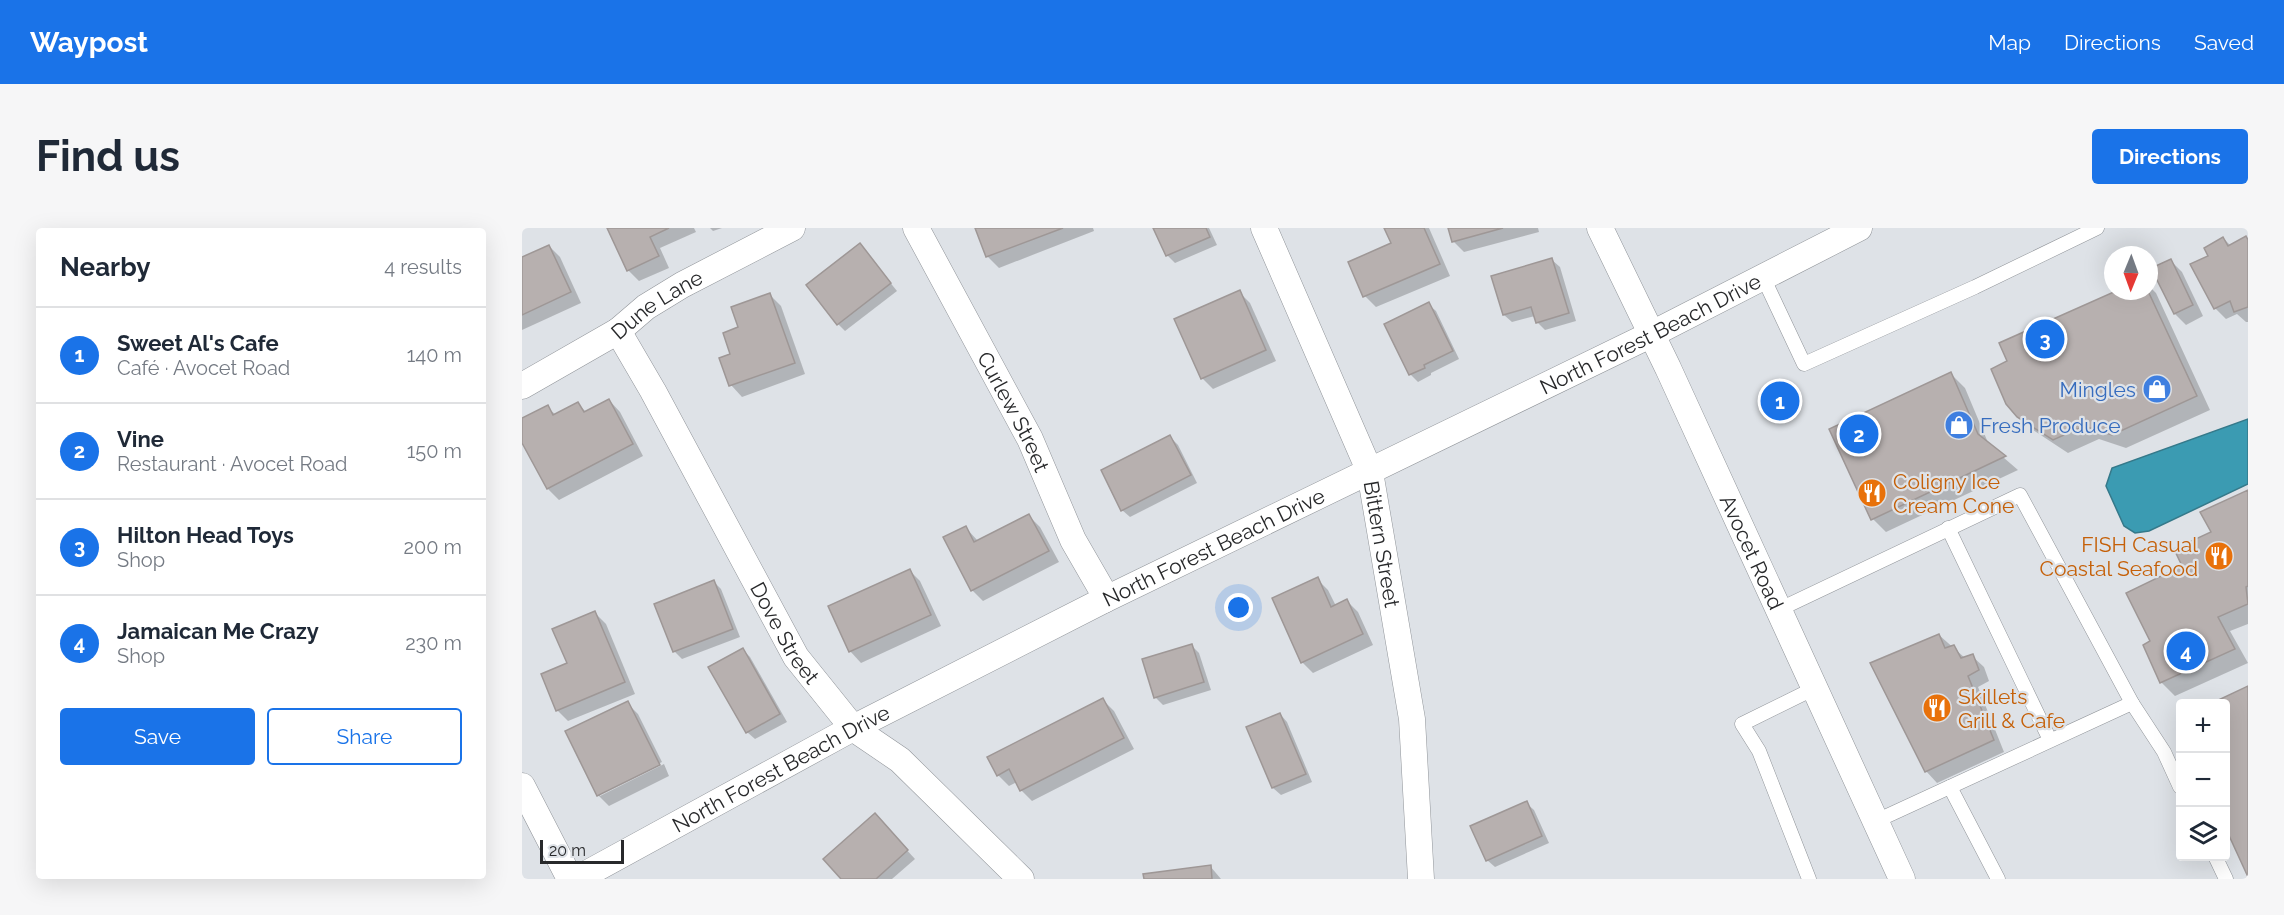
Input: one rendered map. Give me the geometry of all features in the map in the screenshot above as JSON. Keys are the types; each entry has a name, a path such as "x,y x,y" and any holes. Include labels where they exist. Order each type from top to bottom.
{"street":[{"name":"Dune Lane","path":"522,386 618,331 646,307 682,285 792,228"},
{"name":"Curlew Street","path":"916,228 1029,439 1072,540 1103,592 1104,600"},
{"name":"Bittern Street","path":"1264,228 1370,472 1412,719 1421,879"},
{"name":"Avocet Road","path":"1600,228 1652,334 1902,879"},
{"name":"North Forest Beach Drive","path":"582,877 854,728 1104,600 1652,334 1855,229"},
{"name":"Dove Street","path":"618,331 653,391 796,657 854,728 900,760 1021,879"},
{"path":"522,786 582,877"}],"lane":[{"path":"1763,277 1804,364 1975,287 2097,228"},
{"path":"1778,610 2020,495 2132,703 2164,752 2176,777"},
{"path":"1948,528 2050,740"},
{"path":"1809,879 1759,751 1742,724 1815,688"},
{"path":"1876,821 2132,703"},
{"path":"1950,787 1998,879"},
{"path":"2217,861 2226,879"}],"water":[{"path":"2248,419 2248,484 2149,531 2135,533 2124,526 2106,486 2112,468"}],"building":[{"path":"607,228 669,228 650,237 659,256 627,271"},
{"path":"975,228 1063,228 986,257"},
{"path":"1153,228 1206,228 1210,237 1166,256"},
{"path":"1384,228 1424,228 1440,264 1363,297 1348,262 1391,243"},
{"path":"1448,228 1503,228 1452,242"},
{"path":"2246,236 2248,240 2248,307 2234,312 2230,301 2214,309 2190,264 2208,256 2204,248 2223,237 2228,246"},
{"path":"860,243 891,283 837,325 806,285"},
{"path":"549,245 571,292 522,315 522,257"},
{"path":"1552,258 1569,313 1536,323 1531,307 1503,315 1491,276"},
{"path":"2171,259 2193,305 2174,314 2158,282 2158,265"},
{"path":"1240,290 1266,350 1201,379 1174,319"},
{"path":"770,293 795,363 729,386 719,358 730,354 723,333 738,327 731,307"},
{"path":"2104,296 2104,300 2152,300 2197,396 2112,435 2084,426 2053,440 2017,417 2006,404 1991,369 2007,361 1999,343"},
{"path":"1429,302 1453,351 1409,375 1384,324"},
{"path":"1951,372 1978,434 2006,456 1871,520 1829,429"},
{"path":"609,399 633,444 547,489 522,443 522,418 548,405 553,415 578,402 584,412"},
{"path":"1170,435 1191,475 1121,511 1101,470"},
{"path":"2248,490 2248,586 2246,587 2248,604 2218,617 2235,649 2160,683 2143,645 2150,641 2126,593 2182,566 2174,549 2211,532 2200,512"},
{"path":"1029,514 1049,551 971,591 943,537 966,526 974,542"},
{"path":"910,569 931,615 849,652 828,606"},
{"path":"1318,577 1331,607 1347,599 1363,634 1301,663 1272,598"},
{"path":"714,580 733,629 673,652 654,604"},
{"path":"595,611 625,682 556,711 541,674 567,663 552,629"},
{"name":"Skillets Grill & Cafe","path":"1939,634 1945,648 1954,645 1961,658 1973,654 1979,670 1968,676 1994,740 1925,772 1870,663"},
{"path":"1192,644 1204,682 1154,698 1142,659"},
{"path":"743,648 780,714 746,733 708,667"},
{"path":"2248,686 2248,877 2230,838 2230,699 2221,699"},
{"path":"1103,698 1124,738 1020,791 1009,769 997,776 987,757"},
{"path":"628,701 660,765 597,796 565,731"},
{"path":"1280,713 1306,774 1272,788 1246,727"},
{"path":"1527,801 1542,836 1486,861 1470,826"},
{"path":"875,813 908,850 876,879 841,879 823,859"},
{"path":"1211,865 1212,879 1144,879 1143,874"}],"place":[{"name":"Hilton Head Toys","path":"2045,339"},
{"name":"Mingles","path":"2157,389"},
{"name":"Sweet Al's Cafe","path":"1780,401"},
{"name":"Fresh Produce","path":"1959,425"},
{"name":"Vine","path":"1859,434"},
{"name":"Coligny Ice Cream Cone","path":"1872,493"},
{"name":"FISH Casual Coastal Seafood","path":"2219,556"},
{"name":"Jamaican Me Crazy","path":"2186,651"},
{"name":"Skillets Grill & Cafe","path":"1937,708"}]}
